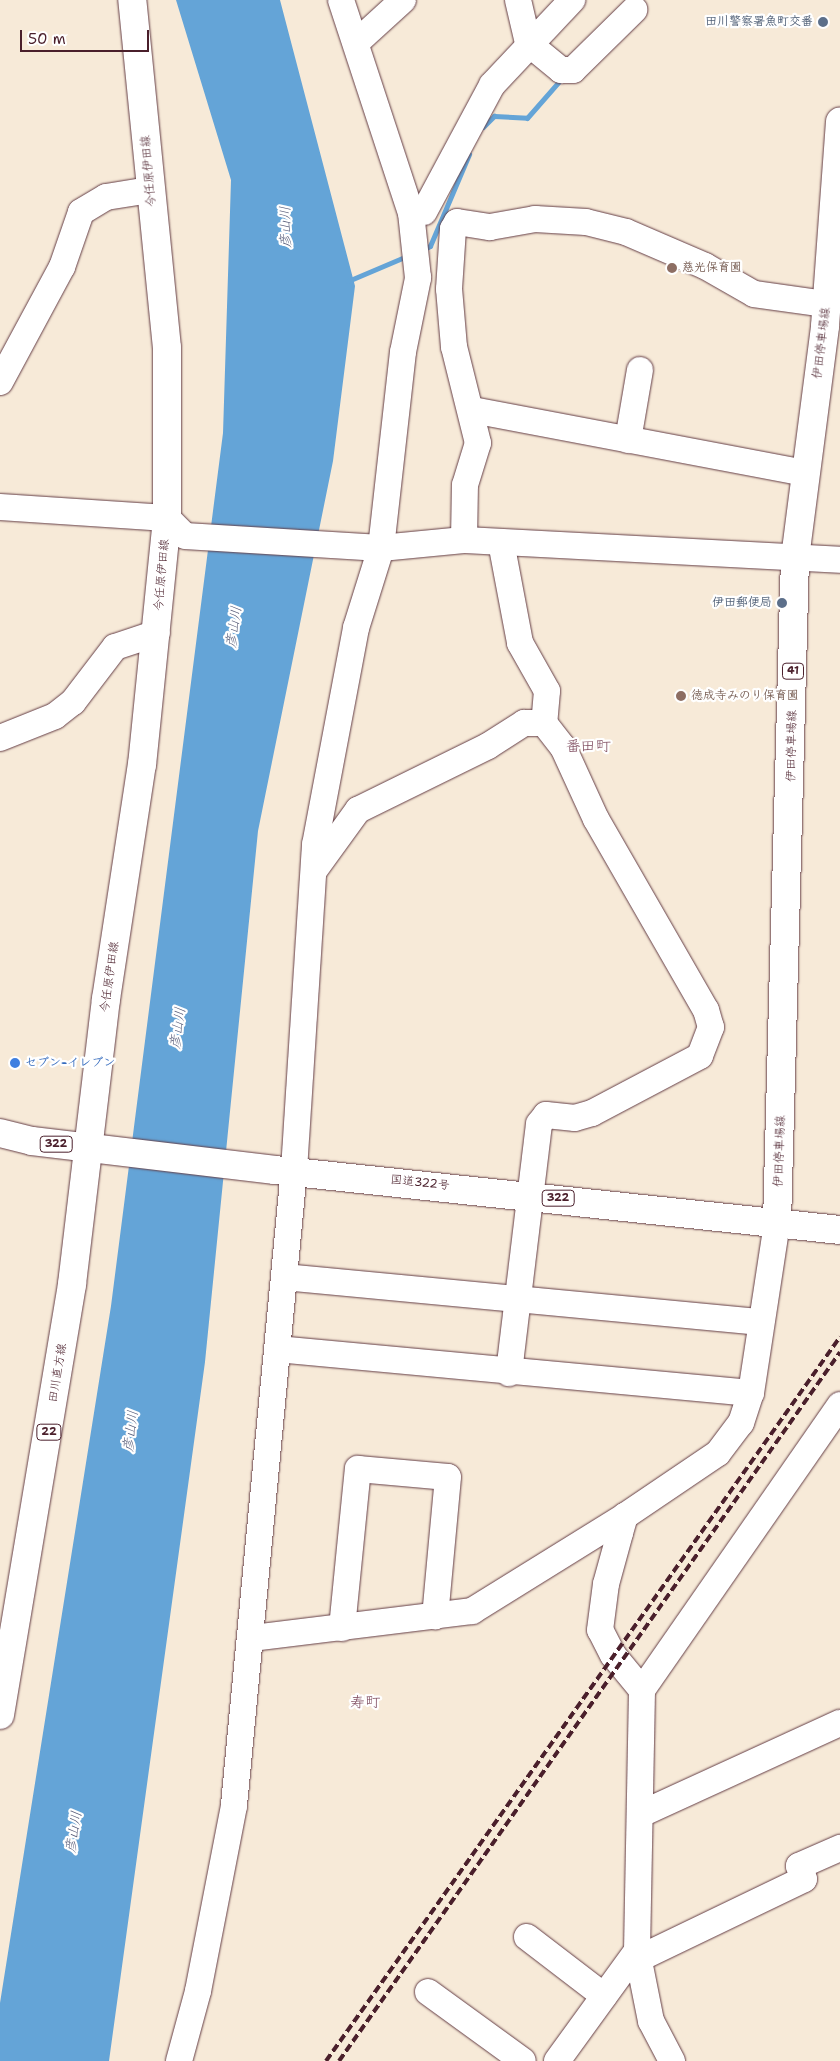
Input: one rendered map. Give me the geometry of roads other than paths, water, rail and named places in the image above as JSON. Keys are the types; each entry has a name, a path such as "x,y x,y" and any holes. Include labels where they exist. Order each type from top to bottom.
{"main road":[{"name":"今任原伊田線","path":"100,1149 157,633 176,527 167,348 132,0"},
{"name":"伊田停車場線","path":"777,1223 795,558 804,473 831,291 840,122"},
{"name":"国道322号","path":"0,1133 100,1149 840,1230"},
{"name":"田川直方線","path":"0,1715 69,1304 100,1149"}],"street":[{"path":"341,0 357,42 434,220 450,289 454,347 472,410 478,443 465,485 464,540"},
{"path":"357,42 403,0"},
{"path":"503,0 561,70 573,70 634,10"},
{"path":"179,2061 198,1991 234,1805 252,1638 284,1277 284,1170 316,868 315,845 356,628 376,548 403,352 418,278 434,220 492,85 522,21 572,0"},
{"path":"0,382 62,267 81,212 106,197 150,190"},
{"path":"434,220 490,227 535,219 586,222 661,247 754,294 831,291"},
{"path":"628,440 640,370"},
{"path":"472,410 804,473"},
{"path":"0,507 376,548 464,540 840,560"},
{"path":"501,542 514,625 547,691 544,723 564,747 596,819 706,1010 711,1027 700,1056 592,1113 575,1118 546,1115 539,1124 509,1373"},
{"path":"0,738 55,716 73,702 115,647 157,633"},
{"path":"316,868 358,810 488,746 524,723 544,723"},
{"path":"252,1638 472,1612 624,1516 718,1453 741,1423 751,1393 777,1223"},
{"path":"284,1277 761,1322"},
{"path":"277,1349 509,1373 751,1393"},
{"path":"672,2061 651,2021 637,1955 642,1690 839,1408"},
{"path":"342,1628 358,1469 448,1477 435,1616"},
{"path":"624,1516 606,1584 600,1630 613,1654 642,1690"},
{"path":"641,1814 840,1723"},
{"path":"557,2061 604,1996 637,1955 804,1879 799,1866 840,1848"},
{"path":"527,1937 604,1996"},
{"path":"428,1992 523,2061"}],"water":[{"name":"彦山川","path":"176,0 280,0 355,286 333,461 258,831 205,1362 109,2061 0,2061 0,2003 111,1306 223,433 231,180"}],"waterway":[{"path":"483,127 494,116 527,118 562,78"},
{"path":"422,250 430,246 469,154"},
{"path":"348,281 407,256"}],"railway":[{"path":"326,2061 840,1337"},
{"path":"339,2061 840,1352"}],"place":[{"name":"田川警察署魚町交番","path":"823,22"},
{"name":"慈光保育園","path":"672,268"},
{"name":"伊田郵便局","path":"782,603"},
{"name":"徳成寺みのり保育園","path":"681,696"},
{"name":"セブン-イレブン","path":"15,1063"}],"district":[{"name":"番田町","path":"588,747"},
{"name":"寿町","path":"365,1703"}]}
